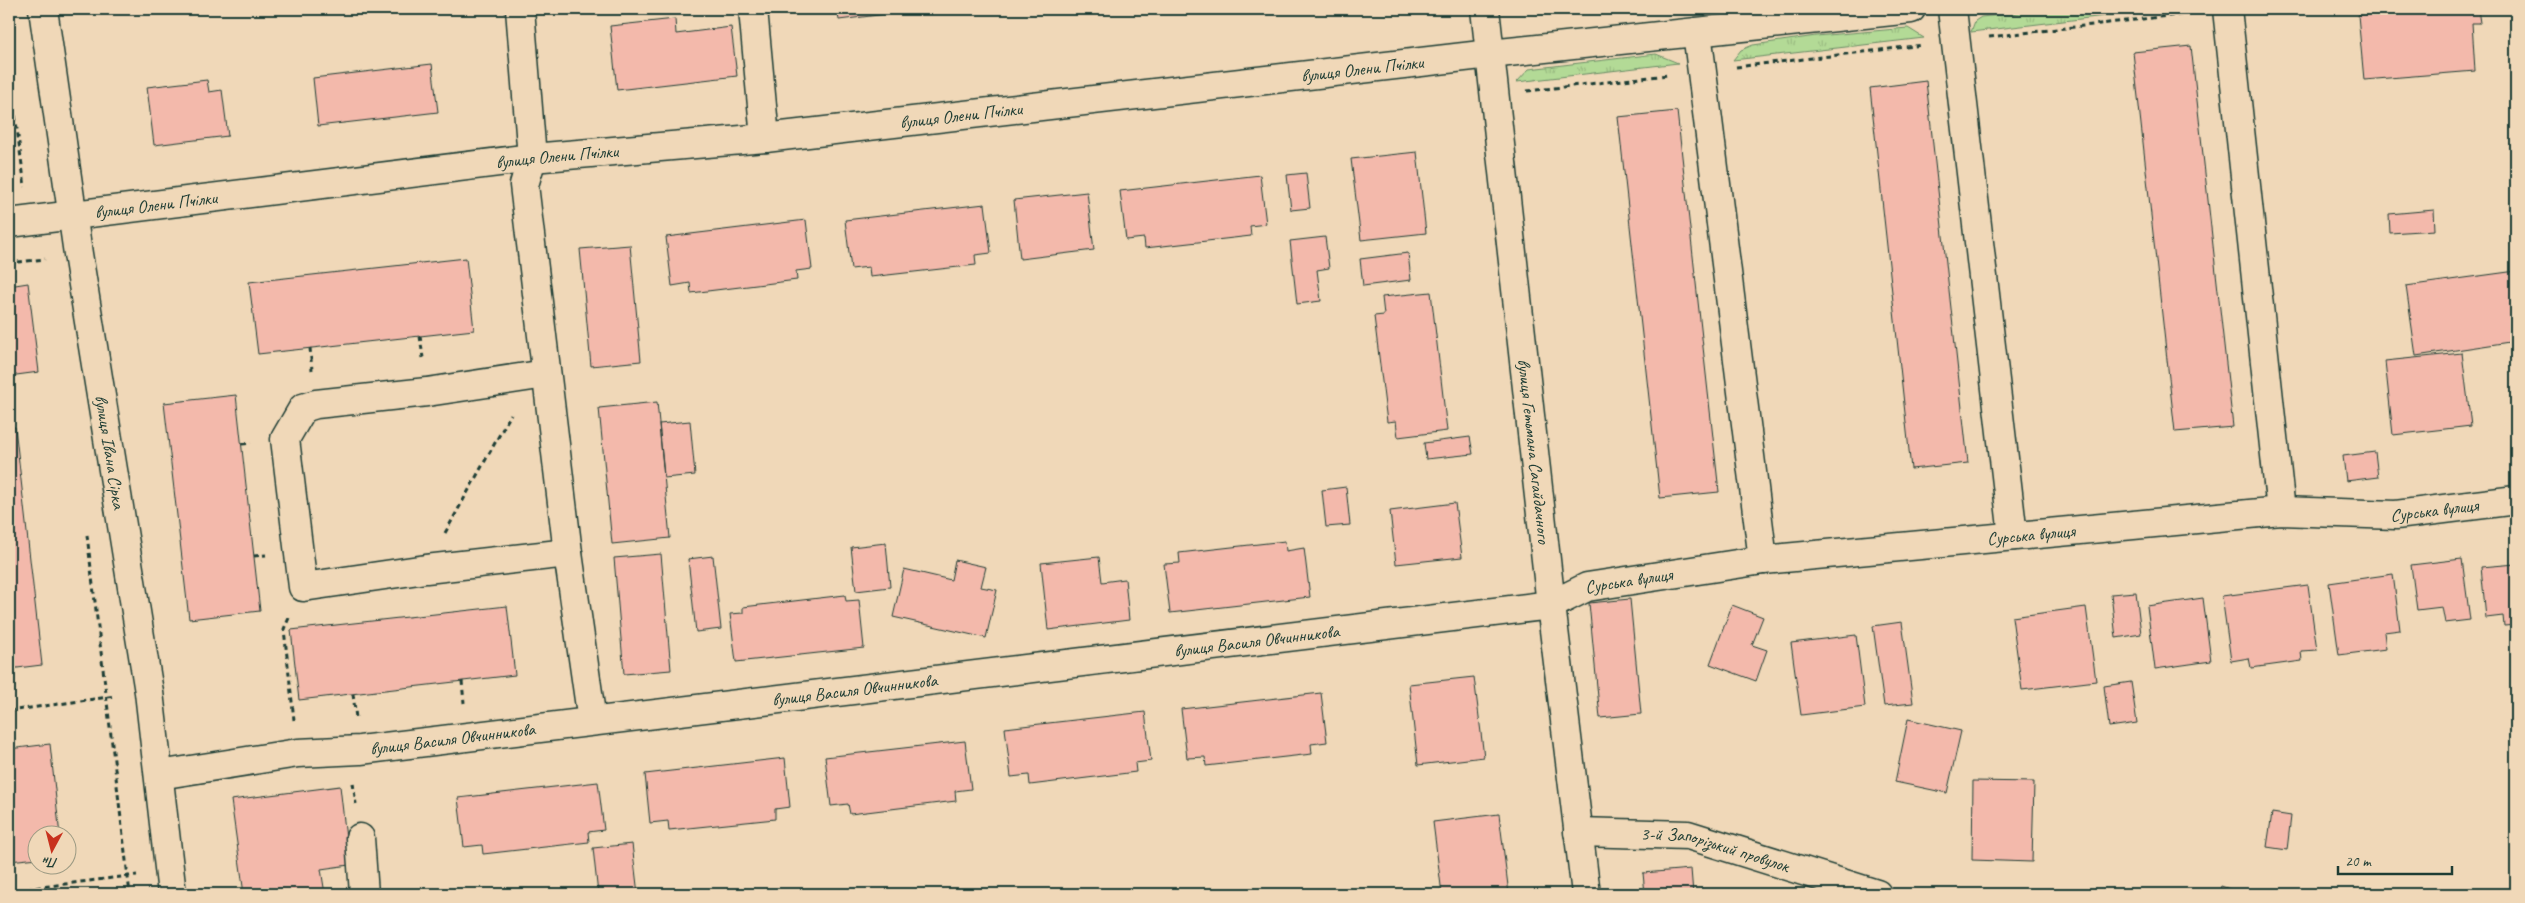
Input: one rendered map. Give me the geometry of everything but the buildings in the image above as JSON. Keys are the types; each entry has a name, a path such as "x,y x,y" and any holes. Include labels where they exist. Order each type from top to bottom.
{"street":[{"name":"вулиця Івана Сірка","path":"43,9 73,214 149,692 171,883"},
{"path":"520,9 532,158 524,185 537,375 568,553 592,721"},
{"path":"752,9 764,138"},
{"name":"вулиця Гетьмана Сагайдачного","path":"1485,9 1551,605 1586,894"},
{"name":"вулиця Олени Пчілки","path":"21,221 532,158 764,138 1490,54 1911,9"},
{"path":"1952,9 2013,536"},
{"path":"2227,9 2281,511"},
{"path":"1697,32 1763,560"},
{"path":"537,375 427,392 316,404 303,408 285,439 303,588 426,569 568,553"},
{"name":"Сурська вулиця","path":"1551,605 1586,587 1763,560 2281,511 2396,515 2516,500"},
{"name":"вулиця Василя Овчинникова","path":"159,776 298,754 348,751 1551,605"},
{"name":"3-й Запорізький провулок","path":"1578,832 1688,835 1877,894"},
{"path":"360,838 364,894"}],"path":[{"path":"1495,94 1956,42 2227,9"},
{"path":"9,71 24,181 21,221"},
{"path":"426,569 522,393 537,375"},
{"path":"86,531 130,894"},
{"path":"298,754 284,629 303,588"},
{"path":"9,711 149,692"},
{"path":"348,751 360,838"},
{"path":"9,891 128,877 171,883"}],"green space":[{"path":"2054,9 2164,9 1971,32 1975,21 1981,17"},
{"path":"1908,28 1924,38 1733,60 1741,50 1753,45 1816,36"},
{"path":"1656,54 1678,63 1517,82 1529,69"}]}
